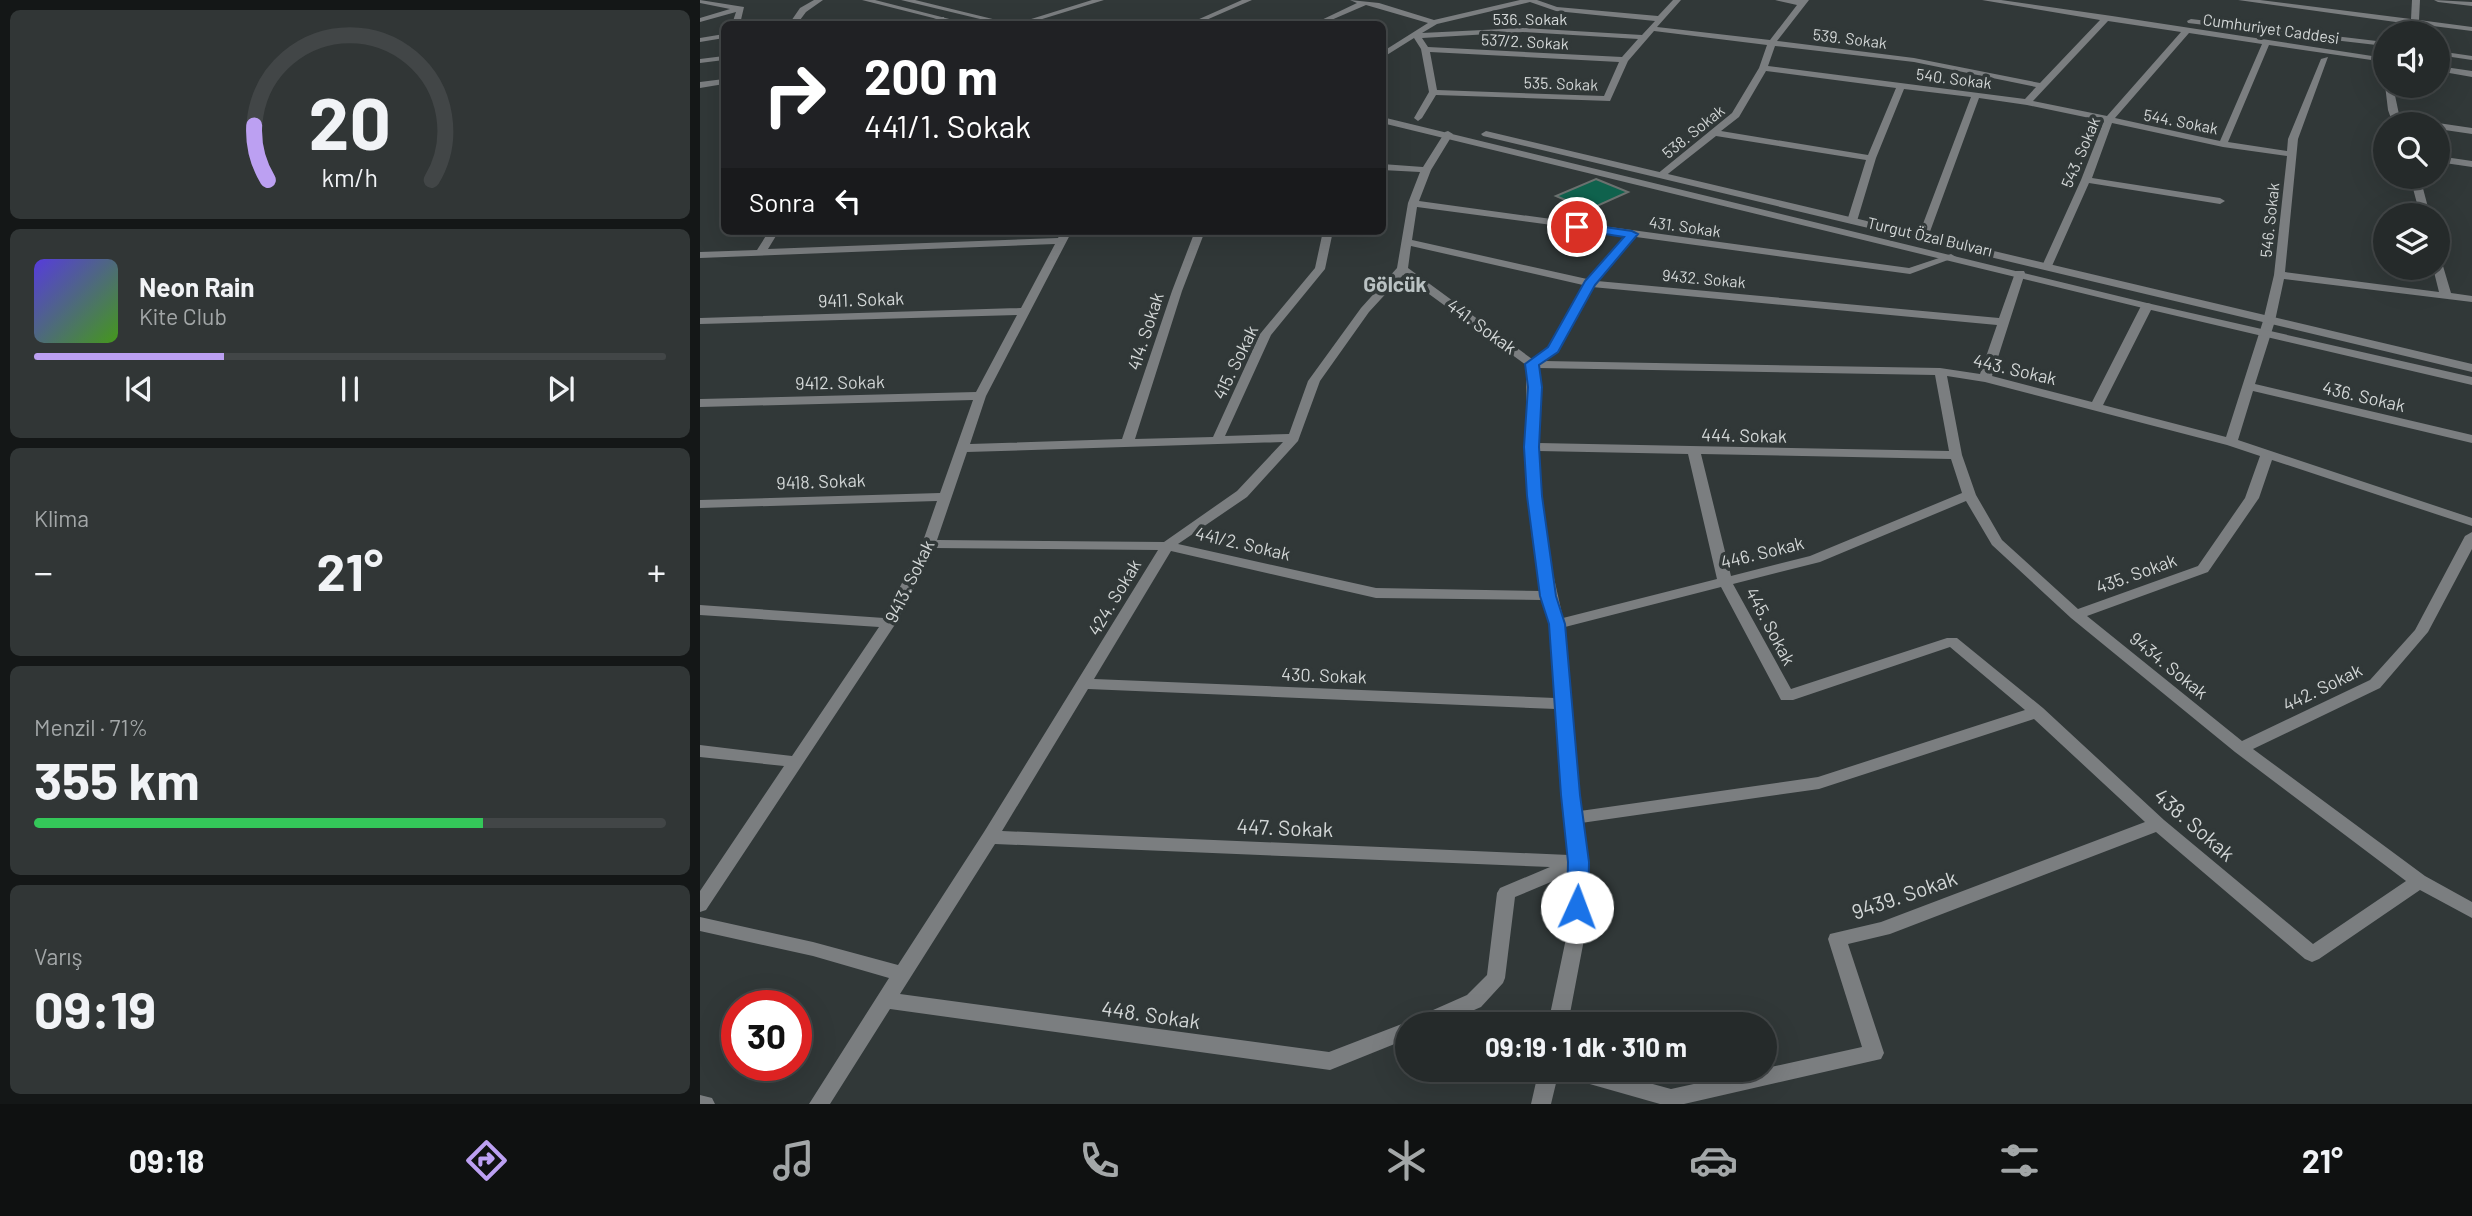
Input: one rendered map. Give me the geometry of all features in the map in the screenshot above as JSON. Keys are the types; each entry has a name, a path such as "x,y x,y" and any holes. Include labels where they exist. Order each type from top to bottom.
{"street":[{"path":"795,21 803,10 818,0"},
{"path":"866,0 951,21"},
{"path":"905,0 996,21"},
{"path":"1029,21 1100,0"},
{"path":"1199,21 1248,0"},
{"path":"1354,0 1434,22"},
{"path":"1379,5 1399,0"},
{"path":"1386,54 1418,36 1434,22 1530,0 1556,9 1661,19"},
{"name":"535. Sokak","path":"1433,92 1606,99 1624,60 1677,0"},
{"path":"1779,0 1804,2"},
{"name":"Cumhuriyet Caddesi","path":"1986,0 2373,58"},
{"path":"2242,0 2373,40"},
{"path":"2415,21 2416,0"},
{"path":"2438,0 2472,4"},
{"path":"700,1 740,9"},
{"path":"1324,21 1365,2"},
{"name":"538. Sokak","path":"1661,175 1736,115 1763,68 1772,43 1804,2"},
{"path":"700,20 740,9"},
{"path":"737,21 740,9"},
{"path":"2027,102 2106,18 2173,20 2298,16 2396,21"},
{"path":"933,21 941,19"},
{"path":"2450,26 2472,29"},
{"name":"539. Sokak","path":"1653,29 1914,60 2042,86"},
{"name":"536. Sokak","path":"1418,36 1523,30 1642,37"},
{"name":"543. Sokak","path":"2047,266 2086,180 2108,121 2187,30"},
{"path":"700,40 721,36"},
{"path":"1418,36 1425,50 1433,92 1418,118"},
{"name":"544. Sokak","path":"2108,121 2222,144 2267,41"},
{"name":"537/2. Sokak","path":"1425,50 1624,60"},
{"path":"2450,55 2472,58"},
{"path":"700,61 721,58"},
{"name":"546. Sokak","path":"2231,442 2269,321 2279,275 2293,139 2325,59"},
{"name":"540. Sokak","path":"1763,68 2027,102 2108,121"},
{"path":"2450,71 2472,74"},
{"path":"702,87 721,83"},
{"path":"1852,221 1871,158 1901,85"},
{"path":"1923,237 1976,95"},
{"name":"Turgut Özal Bulvarı","path":"1386,111 2472,368"},
{"name":"Turgut Özal Bulvarı","path":"1386,121 2147,306 2472,381"},
{"path":"2450,128 2472,131"},
{"path":"1715,132 1871,158"},
{"path":"1402,269 1413,203 1426,170 1448,134"},
{"path":"2222,144 2292,154"},
{"path":"2450,161 2472,164"},
{"path":"1386,167 1426,170"},
{"path":"2086,180 2220,201"},
{"name":"431. Sokak","path":"1413,203 1910,271 1951,257"},
{"path":"1532,364 1553,349 1589,283 1632,234"},
{"path":"761,252 772,235"},
{"name":"414. Sokak","path":"1127,443 1199,235"},
{"name":"415. Sokak","path":"1217,441 1266,334 1320,269 1327,235"},
{"path":"700,255 1064,236"},
{"name":"9413. Sokak","path":"700,905 706,886 797,762 889,623 929,544 943,496 980,397 1064,236"},
{"name":"9432. Sokak","path":"1405,241 1589,283 2004,322"},
{"name":"441. Sokak","path":"1402,269 1532,364 1535,387 1532,447 1534,496 1548,596 1557,624 1572,818 1578,862 1577,929 1560,1012"},
{"name":"424. Sokak","path":"819,1104 990,837 1167,546 1242,494 1294,438 1314,381 1366,310 1402,269"},
{"path":"1984,378 2020,273"},
{"path":"2279,275 2472,299"},
{"path":"2442,280 2446,296"},
{"path":"2096,407 2147,306"},
{"name":"9411. Sokak","path":"700,321 1024,311"},
{"name":"443. Sokak","path":"1532,364 1940,372 1984,378 2231,442 2472,522"},
{"name":"9434. Sokak","path":"1940,372 1956,455 1969,495 1997,542 2076,615 2241,748 2419,881 2472,911"},
{"name":"436. Sokak","path":"2247,386 2472,439"},
{"name":"9412. Sokak","path":"700,403 980,397"},
{"path":"962,448 1294,438"},
{"name":"444. Sokak","path":"1532,447 1956,455"},
{"name":"445. Sokak","path":"1694,452 1726,582 1787,696 1952,640"},
{"name":"435. Sokak","path":"2076,615 2203,569 2252,498 2267,456"},
{"name":"446. Sokak","path":"1557,624 1815,559 1969,495"},
{"name":"9418. Sokak","path":"700,503 943,496"},
{"name":"442. Sokak","path":"2241,748 2375,684 2421,632 2472,536"},
{"name":"441/2. Sokak","path":"929,544 1167,546 1376,593 1548,596"},
{"path":"700,610 889,623"},
{"name":"438. Sokak","path":"1952,640 2037,712 2158,824 2312,954 2419,881"},
{"name":"430. Sokak","path":"1084,684 1562,704"},
{"path":"1572,818 1819,783 2037,712"},
{"path":"700,751 797,762"},
{"name":"9439. Sokak","path":"1609,1082 1673,1101 1874,1052 1837,939 1882,929 2158,824"},
{"name":"447. Sokak","path":"990,837 1578,862"},
{"path":"1449,1012 1474,1001 1496,978 1506,893 1578,862"},
{"path":"700,924 813,949 901,974"},
{"name":"448. Sokak","path":"884,1000 1330,1061 1395,1035"},
{"path":"1541,1104 1546,1082"},
{"path":"700,1104 705,1104"}],"building":[{"path":"1596,179 1628,192 1588,210 1556,196"}],"district":[{"name":"Gölcük","path":"1395,283"}],"route":[{"path":"1577,227 1632,234 1589,283 1553,349 1532,364 1535,387 1532,447 1534,496 1548,596 1557,624 1572,818 1578,862 1577,907"}]}
